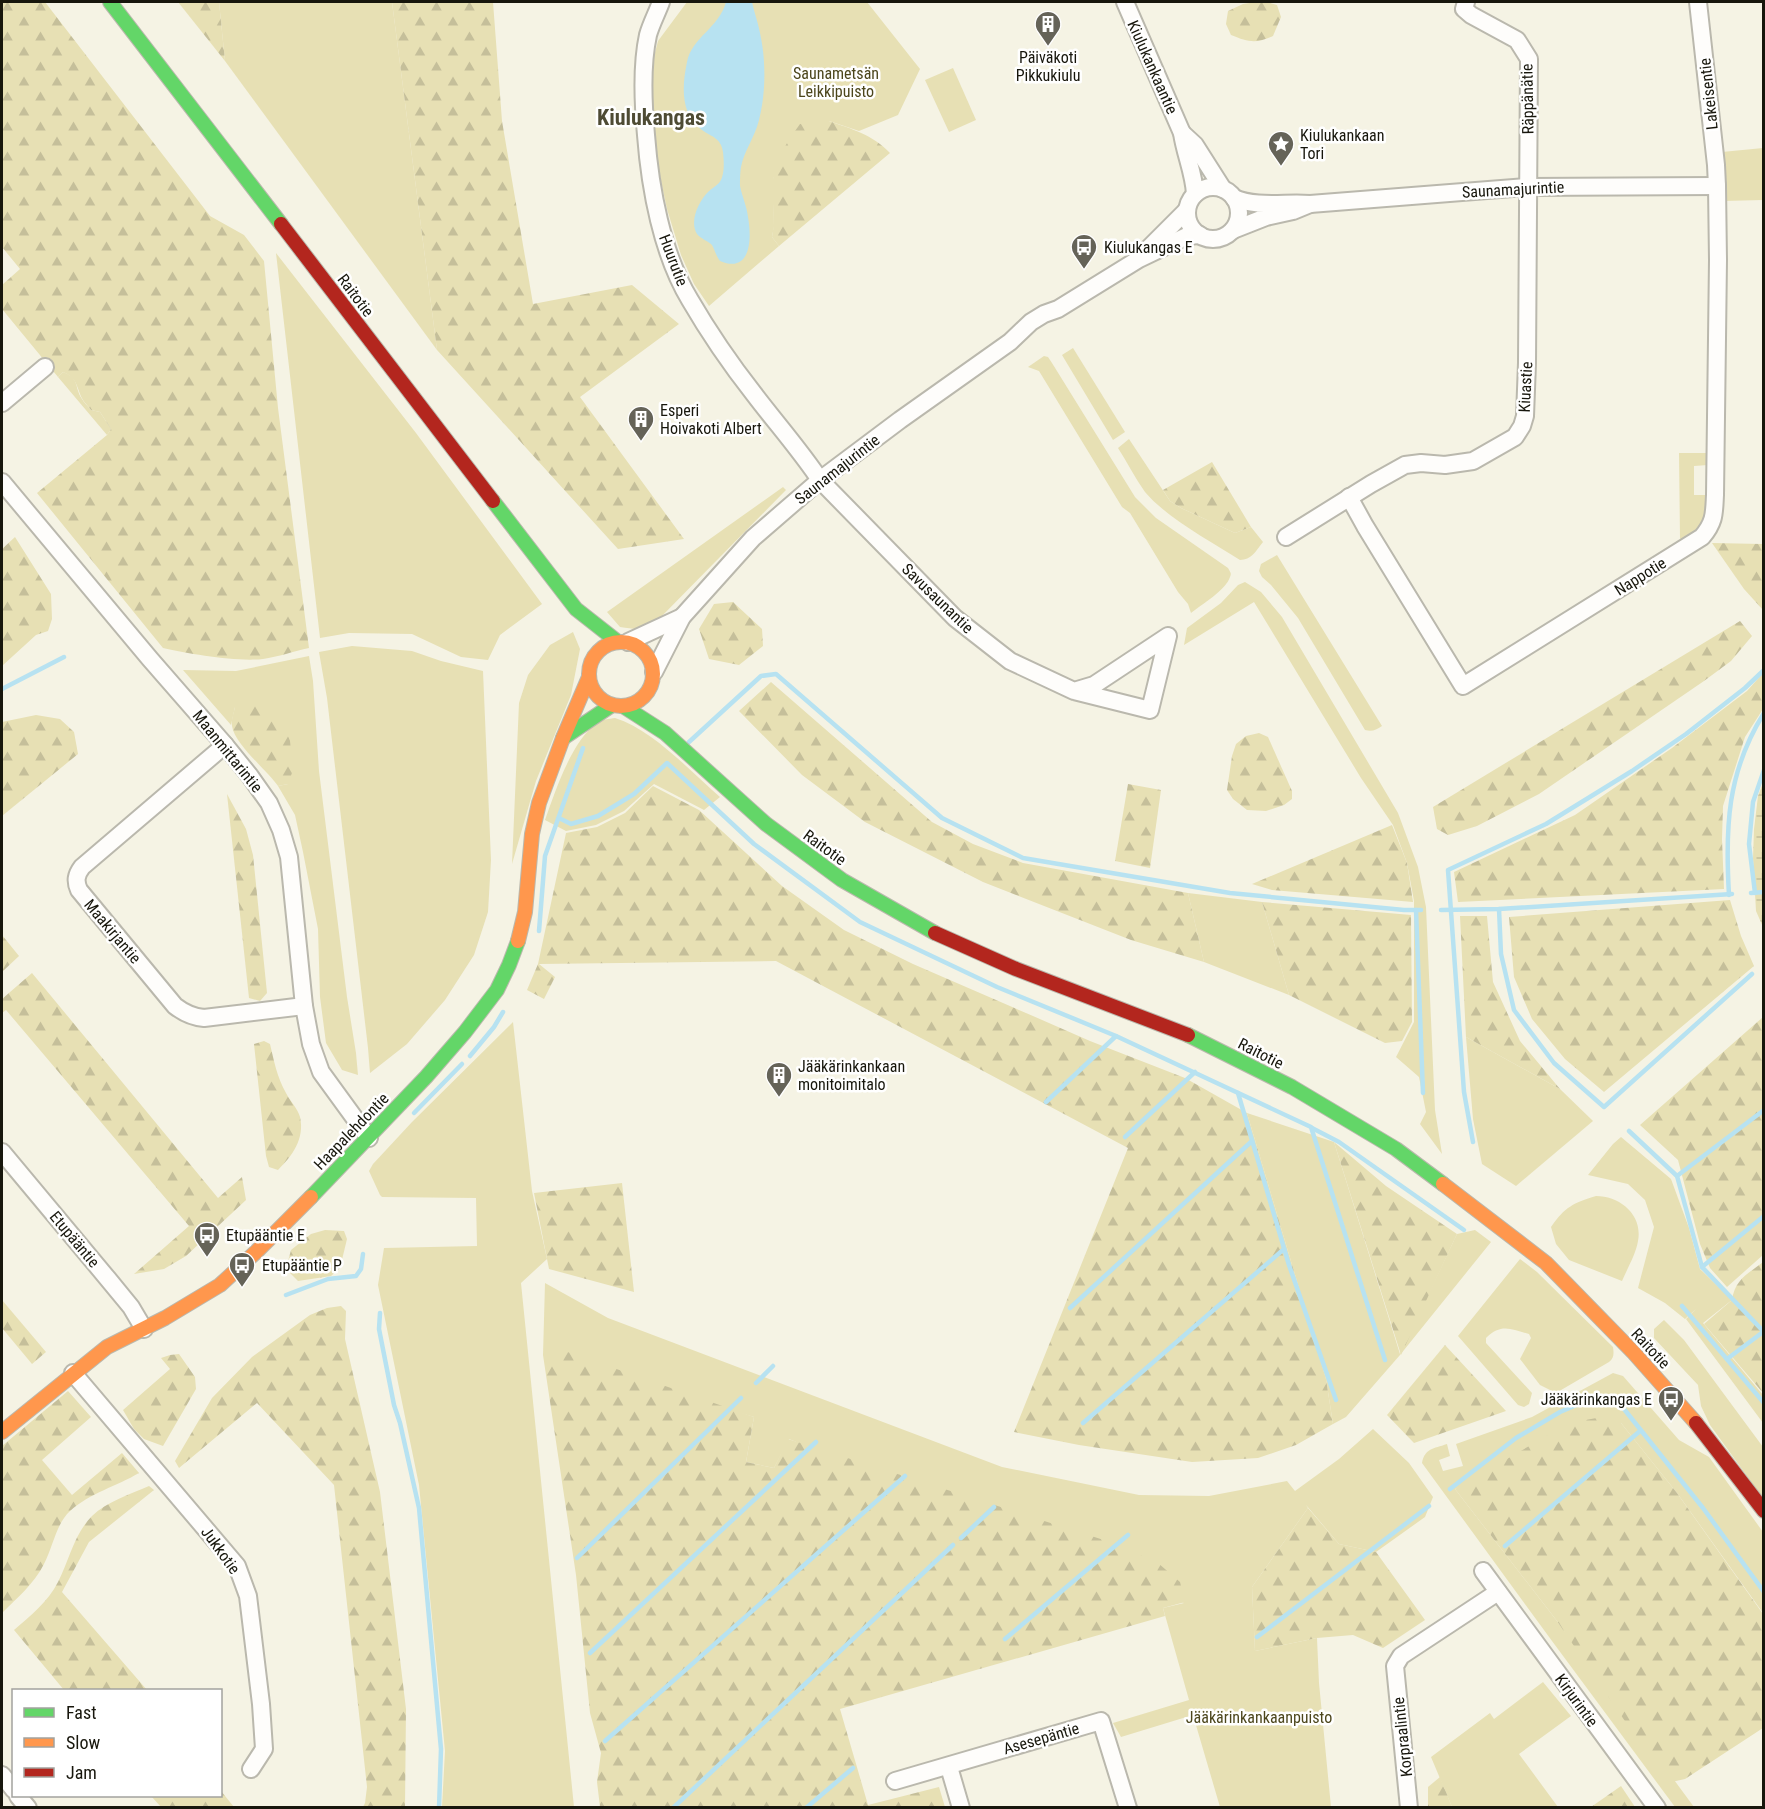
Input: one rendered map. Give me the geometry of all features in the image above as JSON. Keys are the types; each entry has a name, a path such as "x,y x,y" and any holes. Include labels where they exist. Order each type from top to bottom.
{"main road":[{"name":"Raitotie","path":"110,2 576,609 594,657"},
{"name":"Raitotie","path":"576,609 623,642 638,646 651,661 654,672"},
{"path":"623,642 609,644 594,657 589,677 596,695 617,706 633,705 642,699 653,702 654,672"},
{"name":"Haapalehdontie","path":"2,1432 107,1347 220,1286 369,1138 426,1077 498,990 518,940 525,912 534,824 539,803 589,677"},
{"name":"Raitotie","path":"653,702 665,733"},
{"name":"Raitotie","path":"617,706 665,733 766,824 842,880 930,931 1016,969 1187,1034 1292,1087 1396,1149 1546,1263 1634,1353 1688,1413 1764,1512"},
{"path":"563,738 617,706"}],"street":[{"name":"Huurutie","path":"661,2 648,36 644,108 648,161 656,208 669,253 689,299 753,393 820,480"},
{"name":"Kiulukankaantie","path":"1125,2 1182,133 1195,194"},
{"name":"Lakeisentie","path":"1698,2 1717,186"},
{"name":"Räppänätie","path":"1465,5 1471,15 1517,40 1529,59 1527,187"},
{"name":"Kiulukankaantie","path":"1182,133 1195,145 1229,193"},
{"name":"Saunamajurintie","path":"1229,193 1246,203 1310,204 1527,187 1717,186"},
{"name":"Nappotie","path":"1349,497 1463,686 1702,537 1709,529 1713,519 1715,495 1717,186"},
{"path":"1208,187 1229,193 1238,205 1239,214 1238,222 1233,230 1217,239 1200,236 1190,225 1187,210 1190,201 1195,194 1208,187"},
{"name":"Kiuastie","path":"1286,537 1405,465 1421,463 1445,465 1473,461 1515,436 1522,426 1525,416 1527,363 1527,187"},
{"name":"Saunamajurintie","path":"1233,230 1310,204"},
{"name":"Saunamajurintie","path":"1139,259 1187,210"},
{"name":"Saunamajurintie","path":"654,672 682,617 753,538 820,480 1010,342 1031,322 1058,309 1139,259 1187,236 1200,236"},
{"path":"2,403 45,367"},
{"name":"Savusaunantie","path":"820,480 955,618 1010,661 1074,691 1150,710 1168,636 1094,685 1074,691"},
{"name":"Maanmittarintie","path":"2,482 225,745 269,803 281,830 289,857 304,1006 311,1044 321,1072 369,1138"},
{"name":"Saunamajurintie","path":"623,642 682,617"},
{"name":"Maakirjantie","path":"225,745 82,867 77,874 76,882 79,890 175,1006 183,1012 204,1018 304,1006"},
{"name":"Etupääntie","path":"2,1152 131,1307 144,1329"},
{"name":"Jukkotie","path":"73,1373 237,1566 248,1596 261,1704 264,1749 251,1769"},
{"name":"Kirjurintie","path":"1483,1572 1657,1808"},
{"name":"Korpraalintie","path":"1408,1808 1395,1666 1401,1656 1498,1592"},
{"name":"Asesepäntie","path":"895,1781 1101,1721 1128,1808"},
{"path":"949,1767 961,1808"},
{"path":"2,1775 12,1788"}],"green space":[{"path":"2,2 45,2 210,216 244,235 264,261 278,408 309,648 252,660 213,657 163,648 37,493 107,435 111,429 100,412 91,410 85,402 73,378 63,372 58,377 2,309 2,285 20,269 2,247"},
{"path":"178,2 219,2 225,61"},
{"path":"219,2 392,2 437,350 225,61"},
{"path":"392,2 493,2 502,121 533,304 632,285 679,324 580,397 684,539 618,549 437,350"},
{"name":"Saunametsän Leikkipuisto","path":"687,2 867,2 920,69 898,115 859,131 829,121 773,178 774,226 772,237 779,246 709,306 694,284 681,255 667,209 655,153 652,99 653,60 658,41"},
{"path":"1256,2 1277,5 1281,17 1273,36 1252,41 1231,35 1226,24 1228,11 1243,4"},
{"path":"953,68 976,120 949,132 925,80"},
{"path":"829,121 869,137 890,153 779,246 772,237 773,179 777,164 800,124"},
{"path":"1763,148 1763,200 1723,201 1722,152"},
{"path":"276,253 416,433 542,604 500,635 488,660 461,657 412,634 349,633 320,638"},
{"path":"1073,348 1125,432 1113,440 1062,355"},
{"path":"1044,356 1048,357 1052,363 1135,497 1156,518 1228,568 1231,573 1224,587 1191,613 1188,604 1178,592 1130,513 1122,507 1039,371 1028,367"},
{"path":"63,372 72,377 82,399 91,410 100,412 111,429 107,435 58,377"},
{"path":"1129,439 1170,501 1235,533 1251,527 1263,542 1256,552 1240,560 1189,529 1154,502 1141,487 1118,448"},
{"path":"1679,453 1708,453 1708,465 1694,466 1694,495 1708,495 1706,518 1700,528 1683,543 1680,538"},
{"path":"1212,462 1251,527 1235,533 1181,508 1170,501 1163,490"},
{"path":"783,487 786,490 660,618 645,627 632,629 620,627 607,612"},
{"path":"15,537 51,594 52,619 48,631 36,635 2,666 2,549"},
{"path":"1712,543 1763,544 1763,610 1744,589"},
{"path":"1277,555 1382,726 1376,730 1365,730 1298,618 1262,577 1259,571 1261,564"},
{"path":"1245,582 1261,592 1282,617 1398,813 1418,867 1426,907 1435,1110 1442,1154 1420,1124 1426,1112 1419,1077 1396,1057 1414,1022 1414,901 1407,863 1393,825 1361,778 1254,602 1184,645 1187,628 1221,603 1238,585"},
{"path":"733,602 762,629 763,646 739,665 709,659 699,629 714,604"},
{"path":"1740,621 1752,636 1731,661 1704,681 1539,794 1477,826 1448,835 1437,829 1433,807"},
{"path":"573,632 580,649 571,695 536,781 512,864 519,703 528,675 550,645"},
{"path":"352,646 412,651 483,671 491,860 488,912 474,955 445,1000 407,1044 370,1073 327,698 319,652"},
{"path":"309,656 313,681 319,771 358,1075 342,1070 326,1043 320,997 318,929 295,815 278,786 288,784 235,707 231,725 183,670 236,671"},
{"path":"1763,673 1763,709 1745,737 1723,806 1724,889 1458,902 1454,872 1575,815 1672,748 1747,691"},
{"path":"771,682 932,822 973,844 1023,863 1188,893 1204,962 1131,940 983,882 865,822 802,775 739,711"},
{"path":"247,703 268,708 283,719 290,741 293,770 288,784 278,786 234,733 232,719 235,707"},
{"path":"36,715 60,719 74,732 78,754 2,816 2,722"},
{"path":"615,718 657,741 720,797 704,810 654,784 624,811 596,825 566,831 545,820 565,767 580,741 599,722"},
{"path":"1259,733 1268,737 1292,791 1292,799 1284,805 1266,811 1247,810 1233,799 1227,790 1236,744 1246,736"},
{"path":"1763,783 1763,927 1756,911 1753,858 1758,796"},
{"path":"1128,784 1161,790 1150,868 1115,861"},
{"path":"653,786 699,810 782,886 844,930 913,964 1090,1041 1185,1078 1247,1113 1326,1379 1333,1424 1296,1445 1258,1458 1192,1462 1079,1445 1014,1432 1128,1148 776,961 539,964 555,977 544,999 527,990 538,964 566,833 597,827 625,813"},
{"path":"227,794 246,829 253,855 267,993 260,1001 249,998"},
{"path":"1392,825 1407,863 1413,902 1272,890 1252,884"},
{"path":"1188,893 1262,902 1289,995 1204,962"},
{"path":"1730,900 1741,936 1754,966 1604,1092 1565,1059 1532,1019 1514,977 1509,917"},
{"path":"1262,902 1411,915 1412,1022 1402,1041 1385,1043 1289,995"},
{"path":"1460,916 1487,916 1493,982 1520,1041 1560,1089 1466,1037"},
{"path":"2,935 19,956 2,972"},
{"path":"32,973 218,1198 242,1177 246,1200 186,1256 164,1269 134,1274 189,1226 6,1010 2,1013 2,999"},
{"path":"1763,1017 1763,1255 1727,1287 1710,1268 1700,1244 1678,1160 1640,1125"},
{"path":"513,1022 532,1191 547,1259 521,1283 574,1807 442,1807 445,1751 419,1485 378,1285 384,1248 477,1246 476,1198 382,1197 369,1171 412,1122"},
{"path":"1466,1037 1560,1089 1593,1121 1516,1186 1482,1164 1473,1119"},
{"path":"264,1041 270,1044 280,1081 299,1114 301,1125 301,1133 296,1146 278,1170 269,1167 266,1156 254,1044"},
{"path":"1247,1113 1334,1142 1400,1354 1457,1234 1475,1230 1491,1242 1400,1355 1346,1417 1333,1424 1326,1379"},
{"path":"1621,1137 1671,1179 1689,1228 1700,1269 1732,1300 1703,1323 1763,1395 1763,1423 1686,1319 1696,1309 1685,1319 1665,1303 1638,1288 1654,1227 1645,1200 1628,1184 1588,1175"},
{"path":"1334,1142 1386,1186 1457,1234 1401,1355"},
{"path":"622,1183 634,1292 549,1269 534,1193"},
{"path":"1596,1196 1621,1203 1633,1215 1637,1223 1639,1232 1637,1246 1622,1281 1569,1260 1556,1244 1551,1227 1556,1220 1570,1207"},
{"path":"325,1230 344,1231 347,1239 340,1268 331,1276 298,1281 286,1269 291,1250 311,1234"},
{"path":"1520,1259 1537,1272 1613,1347 1614,1352 1609,1362 1556,1393 1540,1385 1520,1359 1531,1338 1529,1334 1506,1328 1491,1333 1486,1338 1486,1343 1532,1393 1529,1404 1524,1407 1518,1405 1458,1336"},
{"path":"1763,1262 1763,1393 1704,1324 1732,1300 1739,1282"},
{"name":"Jääkärinkankaanpuisto","path":"545,1283 608,1318 1002,1467 1139,1495 1209,1496 1287,1481 1295,1491 1339,1459 1373,1429 1409,1463 1433,1497 1425,1517 1376,1552 1339,1544 1306,1505 1308,1508 1252,1587 1255,1651 1317,1638 1331,1807 1220,1807 1193,1715 1121,1737 1113,1723 1189,1700 1163,1608 1184,1603 789,1439 774,1468 746,1462 754,1417 543,1355"},
{"path":"2,1300 46,1352 32,1364 2,1328"},
{"path":"341,1306 346,1311 345,1339 380,1492 406,1709 405,1807 363,1807 367,1787 334,1485 257,1403 179,1468 175,1461 212,1398 252,1357 310,1315 327,1308"},
{"path":"1664,1320 1684,1340 1763,1447 1763,1498 1710,1425 1701,1406 1698,1385 1654,1338 1654,1329"},
{"path":"1445,1345 1506,1411 1414,1443 1387,1415"},
{"path":"562,1350 754,1417 746,1462 774,1468 788,1439 1110,1542 1158,1563 1180,1582 1185,1602 1163,1608 1165,1616 840,1709 868,1805 939,1787 945,1807 600,1807 597,1782 601,1753 590,1713 576,1575 543,1355"},
{"path":"179,1354 195,1377 196,1389 163,1446 144,1439 134,1429 123,1410 170,1369 161,1358"},
{"path":"1613,1373 1623,1376 1679,1440 1709,1457 1763,1532 1763,1613 1677,1493 1621,1423 1455,1489 1557,1621 1694,1807 1675,1807 1422,1463 1425,1454 1447,1444 1450,1456 1439,1460 1443,1471 1463,1466 1456,1444 1532,1417"},
{"path":"68,1391 91,1417 42,1460 72,1495 122,1453 139,1473 95,1494 65,1516 40,1571 2,1613 2,1446"},
{"path":"1602,1417 1621,1423 1677,1493 1763,1614 1763,1728 1685,1779 1667,1783 1557,1621 1455,1489 1569,1423"},
{"path":"149,1486 154,1490 89,1542 62,1592 146,1689 63,1689 14,1630 49,1596 86,1523 111,1502"},
{"path":"1308,1508 1339,1544 1376,1552 1425,1620 1383,1648 1353,1635 1317,1638 1255,1651 1252,1587"},
{"path":"1543,1682 1571,1716 1519,1754 1558,1807 1452,1807 1431,1757 1490,1713 1494,1719"},
{"path":"1440,1777 1452,1807 1428,1807 1428,1787"},
{"path":"1621,1786 1635,1807 1591,1807"},
{"path":"222,1792 234,1807 161,1807 152,1797 222,1797"}],"water":[{"path":"726,2 752,2 762,43 764,65 763,99 759,120 740,172 740,186 747,209 749,244 744,259 730,264 720,261 712,245 699,236 695,229 698,206 721,180 724,168 723,156 722,147 718,141 702,130 690,116 684,99 685,71 690,53 718,19"}],"waterway":[{"path":"2,689 64,657"},
{"path":"1473,1142 1464,1092 1448,870 1546,824 1632,771 1686,734 1745,688 1764,670"},
{"path":"689,742 761,676 776,674 942,818 1023,858 1230,893 1421,910"},
{"path":"1729,895 1728,847 1731,801 1742,757 1764,713"},
{"path":"539,931 545,856 583,748"},
{"path":"559,818 571,824 598,816 634,794 667,763 754,844 860,922 997,987 1116,1036 1046,1102"},
{"path":"1755,893 1749,844 1753,802 1764,770"},
{"path":"1751,893 1764,892"},
{"path":"1441,910 1499,909 1732,894"},
{"path":"1499,909 1501,954 1514,1010 1554,1063 1604,1107 1752,974"},
{"path":"1416,910 1423,1093"},
{"path":"470,1056 494,1027 503,1012"},
{"path":"1116,1036 1311,1127 1385,1360"},
{"path":"414,1113 462,1064"},
{"path":"1125,1137 1195,1072"},
{"path":"1238,1093 1289,1265 1336,1400"},
{"path":"1677,1176 1764,1110"},
{"path":"1312,1128 1339,1142 1464,1230"},
{"path":"1629,1131 1677,1176 1702,1267 1764,1332"},
{"path":"1070,1308 1252,1141"},
{"path":"1702,1267 1764,1216"},
{"path":"1083,1423 1284,1249"},
{"path":"286,1295 328,1279 356,1276 361,1269 363,1254"},
{"path":"1682,1306 1764,1403"},
{"path":"380,1313 379,1329 394,1405 419,1508 441,1749 439,1808"},
{"path":"1727,1359 1763,1332"},
{"path":"756,1383 773,1366"},
{"path":"577,1558 741,1398"},
{"path":"1450,1489 1516,1438 1560,1412 1579,1404 1616,1399 1703,1508 1764,1592"},
{"path":"1505,1546 1640,1431"},
{"path":"590,1653 816,1442"},
{"path":"605,1741 905,1476"},
{"path":"1257,1637 1429,1506"},
{"path":"961,1538 994,1507"},
{"path":"1005,1639 1128,1535"},
{"path":"673,1808 953,1545"},
{"path":"806,1808 853,1768"}],"traffic: fast":[{"path":"110,2 281,224"},
{"path":"493,501 576,609 618,642"},
{"path":"563,738 612,705"},
{"path":"623,706 665,733 766,824 842,880 935,933"},
{"path":"311,1197 426,1077 465,1032 497,990 518,941"},
{"path":"1188,1035 1292,1087 1396,1149 1443,1184"}],"traffic: slow":[{"path":"615,642 627,642 644,651 651,662 653,674 651,686 644,697 627,706 615,706 603,701 594,692 589,680 589,668 594,656 603,647 615,642"},
{"path":"518,941 525,912 532,834 539,803 589,677"},
{"path":"1443,1184 1546,1263 1634,1353 1696,1423"},
{"path":"2,1432 107,1347 165,1318 220,1285 311,1197"}],"traffic: jam":[{"path":"281,224 493,501"},
{"path":"935,933 1016,969 1188,1035"},
{"path":"1696,1423 1764,1511"}],"place":[{"name":"Päiväkoti Pikkukiulu","path":"1048,47"},
{"name":"Kiulukankaan Tori","path":"1281,167"},
{"name":"Kiulukangas E","path":"1084,270"},
{"name":"Esperi Hoivakoti Albert","path":"641,442"},
{"name":"Jääkärinkankaan monitoimitalo","path":"779,1098"},
{"name":"Etupääntie E","path":"207,1258"},
{"name":"Etupääntie P","path":"242,1288"},
{"name":"Jääkärinkangas E","path":"1671,1422"}],"district":[{"name":"Kiulukangas","path":"651,117"}]}
